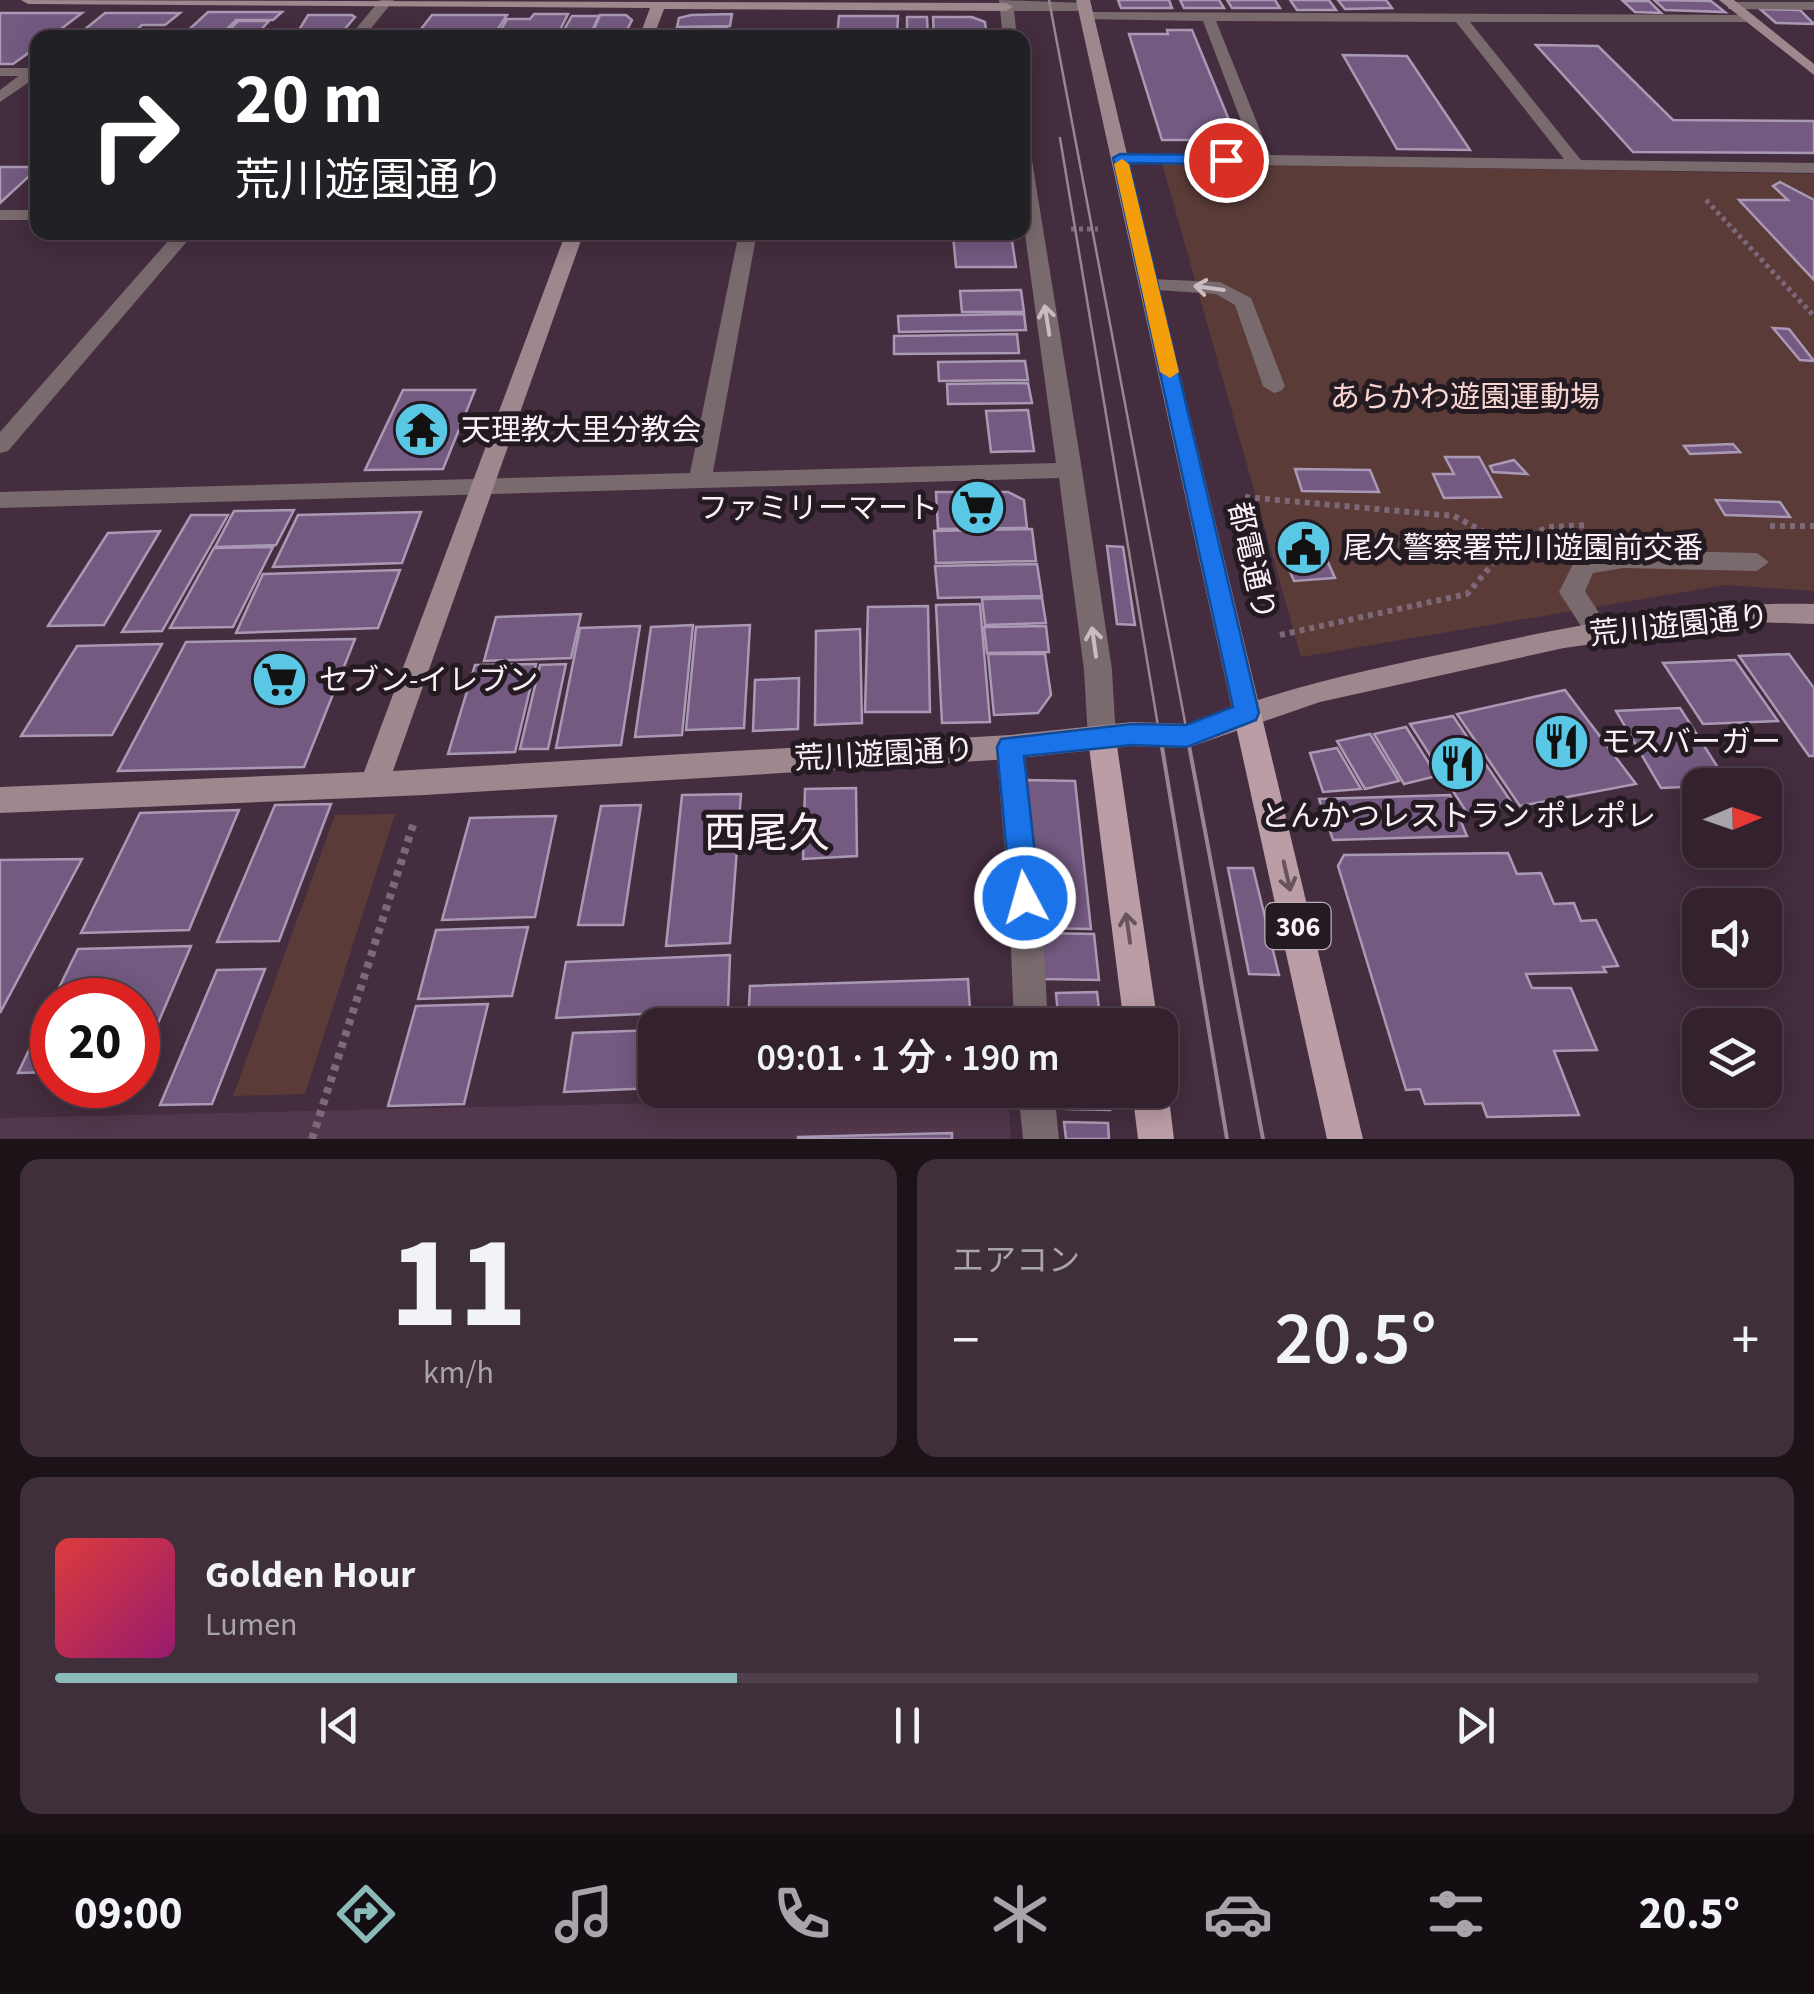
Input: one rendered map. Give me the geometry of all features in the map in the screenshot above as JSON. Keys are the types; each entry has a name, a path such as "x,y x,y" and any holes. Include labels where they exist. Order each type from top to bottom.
{"main road":[{"name":"都電通り","path":"1247,713 1346,1139"},
{"path":"1102,739 1139,1008"},
{"path":"1152,1108 1156,1139"}],"street":[{"path":"28,0 1006,3 1208,16 1750,20"},
{"path":"1399,0 1412,18"},
{"path":"362,30 386,1"},
{"path":"649,30 659,2"},
{"path":"1006,3 1009,30"},
{"path":"1729,3 1814,6"},
{"path":"1729,3 1814,71"},
{"name":"都電通り","path":"1085,8 1247,713"},
{"path":"1208,16 1264,160"},
{"path":"1460,18 1577,165"},
{"path":"0,72 30,72"},
{"path":"0,97 30,76"},
{"path":"1120,158 1814,168"},
{"path":"0,215 30,216"},
{"path":"0,446 179,240"},
{"path":"374,784 572,240"},
{"path":"700,480 746,240"},
{"path":"1030,240 1071,470 1098,670 1102,739"},
{"path":"1150,285 1220,288 1244,302 1274,386"},
{"path":"0,500 1071,470"},
{"path":"1599,633 1572,592 1584,566 1622,559 1757,562"},
{"name":"荒川遊園通り","path":"0,800 374,784 1187,736 1318,691 1599,633 1751,612 1814,614"},
{"path":"1010,747 1025,898 1030,1008"},
{"path":"1037,1108 1040,1139"}],"path":[{"path":"1674,166 1814,316"},
{"path":"1245,497 1454,516 1508,545"},
{"path":"312,1139 419,806"}],"shaded area":[{"path":"638,1103 638,1108 1009,1108 1011,1139 0,1139 0,1118"}],"green space":[{"name":"あらかわ遊園運動場","path":"1162,163 1814,174 1814,591 1725,585 1301,657"},
{"path":"395,814 305,1094 233,1096 335,815"}],"building":[{"path":"1118,0 1169,0 1172,8 1121,8"},
{"path":"1180,0 1219,0 1224,8 1184,8"},
{"path":"1227,0 1275,0 1280,8 1232,8"},
{"path":"1290,0 1329,0 1336,10 1297,10"},
{"path":"1338,0 1386,0 1392,8 1345,9"},
{"path":"1654,0 1711,1 1725,12 1665,10"},
{"path":"1623,1 1649,1 1661,13 1635,12"},
{"path":"1760,9 1800,10 1814,24 1776,23"},
{"path":"208,12 282,12 273,20 236,20 226,30 188,30"},
{"path":"0,13 82,13 60,30 30,30 30,52 13,64 0,64"},
{"path":"105,13 180,13 165,25 142,25 137,30 84,30"},
{"path":"534,14 568,14 560,30 501,30 507,19 530,19"},
{"path":"732,14 730,26 677,27 679,18 691,15"},
{"path":"308,15 355,17 344,30 299,30"},
{"path":"432,15 507,15 497,30 420,30"},
{"path":"600,15 626,15 632,20 627,30 594,30"},
{"path":"572,16 599,16 592,30 564,30"},
{"path":"839,16 898,16 897,30 838,30"},
{"path":"907,17 927,17 928,30 907,30"},
{"path":"933,17 972,17 985,22 986,30 934,30"},
{"path":"238,21 269,21 261,30 229,30"},
{"path":"679,28 727,28 727,30"},
{"path":"1167,30 1192,30 1241,149 1213,149 1209,140 1162,140 1129,34 1168,34"},
{"path":"1536,45 1598,46 1673,120 1814,121 1814,153 1633,152"},
{"path":"1343,55 1407,56 1470,150 1397,149"},
{"path":"0,167 30,167 30,175 0,203"},
{"path":"1780,182 1814,200 1814,280 1739,200 1788,200 1773,186"},
{"path":"953,240 1012,240 1016,267 956,267"},
{"path":"1021,290 1024,312 962,312 960,291"},
{"path":"1024,314 1026,330 899,332 898,316"},
{"path":"1773,328 1789,329 1814,361 1800,360"},
{"path":"1017,334 1019,353 894,354 894,336"},
{"path":"1025,361 1028,380 939,381 938,362"},
{"path":"1028,383 1032,403 948,404 947,384"},
{"name":"天理教大里分教会","path":"403,390 475,390 443,469 365,470"},
{"path":"1028,410 1034,451 991,452 986,411"},
{"path":"1733,444 1740,452 1690,454 1684,446"},
{"path":"1445,457 1479,457 1501,497 1444,498 1433,474 1454,474"},
{"path":"1514,460 1527,474 1493,472 1490,466"},
{"path":"1295,469 1370,470 1379,492 1302,491"},
{"path":"936,492 1008,492 1024,500 1027,528 938,529"},
{"path":"1716,500 1780,502 1790,517 1725,515"},
{"path":"294,510 276,545 215,547 234,511"},
{"path":"421,512 402,563 273,567 298,515"},
{"path":"191,515 228,515 162,631 122,632"},
{"path":"1032,529 1036,561 936,563 934,531"},
{"path":"160,531 104,625 48,626 108,533"},
{"path":"1317,538 1335,578 1294,581 1277,541"},
{"path":"1107,546 1123,547 1135,625 1117,624"},
{"path":"273,547 233,627 170,628 214,548"},
{"path":"1037,564 1042,596 938,598 935,566"},
{"path":"400,570 378,628 236,633 263,574"},
{"path":"1042,598 1046,623 985,625 982,599"},
{"path":"980,604 990,722 942,723 936,605"},
{"path":"928,606 930,712 865,712 868,607"},
{"path":"581,614 571,658 484,661 496,617"},
{"path":"693,625 682,735 635,737 651,627"},
{"path":"750,625 744,728 686,730 696,627"},
{"path":"640,626 621,745 556,748 580,628"},
{"path":"1046,626 1049,652 987,653 984,627"},
{"path":"860,629 862,723 815,725 816,631"},
{"path":"355,639 304,767 118,771 186,642"},
{"path":"162,644 112,735 21,736 77,646"},
{"path":"988,654 1045,654 1051,695 1038,713 994,715"},
{"path":"1789,654 1814,688 1814,756 1809,756 1739,656"},
{"path":"1735,660 1778,721 1703,724 1663,663"},
{"path":"536,664 515,752 448,754 475,665"},
{"path":"566,664 548,749 520,749 540,665"},
{"path":"799,678 798,729 753,731 755,680"},
{"path":"1565,690 1636,784 1520,806 1457,714"},
{"path":"1680,708 1718,768 1682,768 1682,787 1661,788 1616,711"},
{"path":"1453,716 1514,806 1469,816 1410,724"},
{"path":"1406,727 1437,776 1404,784 1374,734"},
{"path":"1370,734 1399,781 1365,789 1337,741"},
{"path":"1337,748 1361,789 1323,792 1310,753"},
{"path":"1026,780 1075,781 1091,929 1037,928"},
{"path":"856,788 857,856 803,859 805,789"},
{"path":"741,794 730,943 666,946 682,795"},
{"path":"1450,795 1467,836 1333,840 1319,799"},
{"path":"331,804 279,941 217,942 275,805"},
{"path":"641,805 623,925 578,925 601,806"},
{"path":"239,810 189,930 81,933 140,813"},
{"path":"556,816 535,917 442,920 470,818"},
{"path":"1508,853 1517,874 1541,873 1554,904 1574,903 1581,921 1596,920 1618,966 1603,967 1606,972 1526,974 1532,988 1571,988 1597,1050 1554,1051 1579,1115 1487,1117 1482,1103 1425,1104 1420,1089 1406,1090 1338,866 1344,855"},
{"path":"82,859 0,1013 0,860"},
{"path":"1228,868 1253,868 1279,975 1249,974"},
{"path":"528,927 512,996 418,999 436,930"},
{"path":"1039,933 1094,934 1099,980 1042,979"},
{"path":"191,946 160,1019 160,978 64,978 78,949"},
{"path":"730,955 728,1008 638,1008 638,1014 556,1018 566,962"},
{"path":"265,969 212,1104 160,1105 217,970"},
{"path":"968,979 970,1008 749,1008 750,986"},
{"path":"1097,992 1099,1008 1057,1008 1056,993"},
{"path":"488,1004 464,1104 388,1106 416,1006"},
{"path":"638,1031 638,1089 564,1092 573,1033"},
{"path":"30,1048 30,1073 18,1073"},
{"path":"1110,1108 1110,1110 1066,1109"},
{"path":"1064,1122 1108,1123 1109,1139 1066,1139"},
{"path":"952,1133 952,1139 798,1139 798,1137"}],"tram line":[{"path":"1049,0 1188,738"},
{"path":"1060,138 1160,738"},
{"path":"1160,735 1227,1139"},
{"path":"1187,735 1263,1139"}],"slow traffic":[{"path":"1122,164 1170,372"}],"place":[{"name":"天理教大里分教会","path":"422,430"},
{"name":"ファミリーマート","path":"977,508"},
{"name":"尾久警察署荒川遊園前交番","path":"1304,548"},
{"name":"セブン-イレブン","path":"280,680"},
{"name":"モスバーガー","path":"1562,742"},
{"name":"とんかつレストラン ポレポレ","path":"1458,763"}],"district":[{"name":"西尾久","path":"767,832"}],"route":[{"path":"1025,898 1010,747 1132,734 1187,736 1247,713 1120,158 1226,160"}]}
